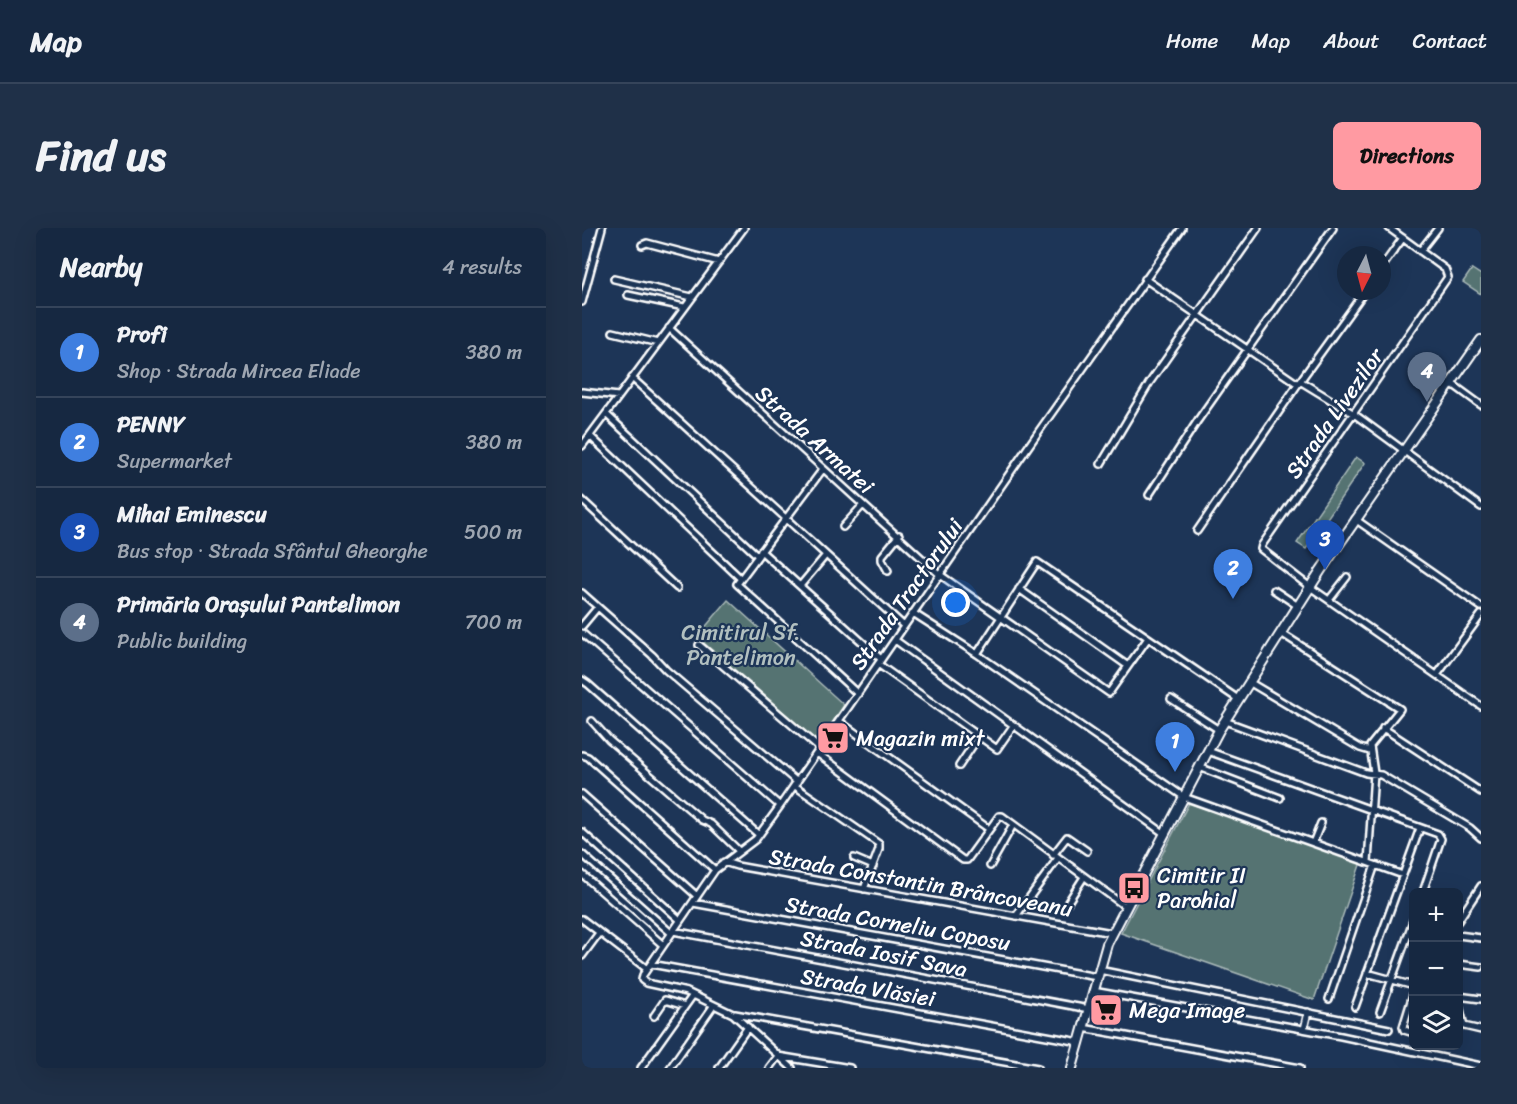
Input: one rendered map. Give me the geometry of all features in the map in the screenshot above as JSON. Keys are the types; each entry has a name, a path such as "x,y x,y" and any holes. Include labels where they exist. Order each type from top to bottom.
{"street":[{"path":"582,302 602,228"},
{"path":"582,446 744,228"},
{"name":"Strada Tractorului","path":"647,969 715,870 759,835 796,784 939,574 1182,228"},
{"path":"1101,464 1150,382 1258,228"},
{"path":"1149,495 1333,228"},
{"name":"Strada Livezilor","path":"1310,587 1264,553 1261,547 1448,277 1445,269 1389,228"},
{"path":"1420,250 1438,228"},
{"path":"1391,255 1403,238"},
{"path":"642,245 647,243 719,262"},
{"path":"614,279 692,297"},
{"path":"1145,279 1247,350 1354,414 1481,507"},
{"path":"627,295 684,307"},
{"path":"1197,531 1358,300"},
{"name":"Strada Armatei","path":"669,328 939,574 1109,693 1128,666"},
{"path":"613,332 658,343"},
{"path":"1072,1068 1112,933 1219,730 1355,519 1481,340"},
{"path":"632,378 904,626"},
{"path":"1450,383 1481,405"},
{"path":"582,392 619,396"},
{"path":"606,414 760,554 800,586 880,662 998,749 1013,726"},
{"path":"590,436 738,581 858,694"},
{"path":"738,581 824,469"},
{"path":"582,500 677,588"},
{"path":"843,527 863,505"},
{"path":"1355,519 1481,607"},
{"path":"888,571 882,556 898,535"},
{"path":"800,586 826,555"},
{"path":"977,654 1037,562 1238,699"},
{"path":"1329,600 1347,577"},
{"path":"1310,587 1481,706"},
{"path":"1019,589 1128,666 1148,638"},
{"path":"1274,590 1298,606"},
{"path":"582,593 796,784 878,843 879,849 864,889"},
{"path":"582,626 597,608"},
{"path":"913,613 977,654 1184,797 1403,874"},
{"path":"1437,675 1481,615"},
{"path":"582,633 780,806"},
{"path":"1281,633 1400,709 1371,743 1374,773 1368,862"},
{"path":"895,640 1165,834"},
{"path":"699,645 818,751 907,821 965,861 1000,816 1126,907"},
{"path":"582,680 759,835"},
{"path":"1249,682 1370,751"},
{"path":"1170,699 1219,730"},
{"path":"592,721 609,740 702,820 711,824 739,851"},
{"path":"839,721 988,829"},
{"path":"1225,721 1366,773 1381,775 1470,828 1481,838"},
{"path":"1383,728 1481,792"},
{"path":"959,766 979,736"},
{"path":"1208,751 1441,836 1423,888"},
{"path":"582,755 588,757 715,870"},
{"path":"1199,768 1280,798"},
{"path":"582,794 697,896"},
{"path":"1313,843 1322,823"},
{"path":"990,866 1013,825"},
{"path":"1355,1007 1420,828"},
{"path":"582,832 680,920"},
{"path":"1016,916 1067,837 1087,851"},
{"path":"582,854 672,932"},
{"path":"854,858 873,866"},
{"name":"Strada Constantin Brâncoveanu","path":"724,861 737,866 1112,933"},
{"path":"1329,999 1376,865"},
{"path":"582,874 663,945"},
{"path":"1068,902 1084,877"},
{"path":"1463,915 1478,896 1481,886"},
{"name":"Strada Corneliu Coposu","path":"693,903 1308,1012 1389,1029"},
{"path":"655,918 664,906"},
{"path":"638,923 648,912"},
{"path":"582,919 647,969 642,978 644,982 693,995 733,1014 1038,1068"},
{"path":"1380,1012 1409,930"},
{"name":"Strada Iosif Sava","path":"672,932 1089,1009"},
{"path":"582,956 599,933"},
{"path":"1463,936 1481,938"},
{"name":"Strada Vlăsiei","path":"651,964 1080,1042"},
{"path":"1463,965 1481,967"},
{"path":"1367,973 1409,985"},
{"path":"1093,991 1304,1029 1481,1066"},
{"path":"641,1068 693,995"},
{"path":"1463,998 1481,999"},
{"path":"654,1016 665,1000 685,1006"},
{"path":"670,1068 714,1005"},
{"path":"1409,1005 1403,1027 1409,1032"},
{"path":"1304,1029 1308,1012"},
{"path":"733,1014 792,1068"},
{"path":"1463,1021 1464,1026 1481,1030"},
{"path":"719,1068 748,1027"},
{"path":"1083,1028 1300,1068"},
{"path":"769,1068 778,1056"},
{"path":"778,1056 850,1068"}],"green space":[{"path":"1472,269 1481,275 1481,294 1463,282"},
{"path":"1356,457 1365,463 1306,549 1297,543"},
{"name":"Cimitirul Sf. Pantelimon","path":"728,600 844,705 819,743 697,637"},
{"path":"1189,803 1361,862 1314,1000 1121,933"}],"place":[{"name":"Primăria Orașului Pantelimon","path":"1427,402"},
{"name":"Mihai Eminescu","path":"1325,570"},
{"name":"PENNY","path":"1233,599"},
{"name":"Magazin mixt","path":"833,738"},
{"name":"Profi","path":"1175,772"},
{"name":"Cimitir II Parohial","path":"1134,888"},
{"name":"Mega Image","path":"1106,1010"}]}
